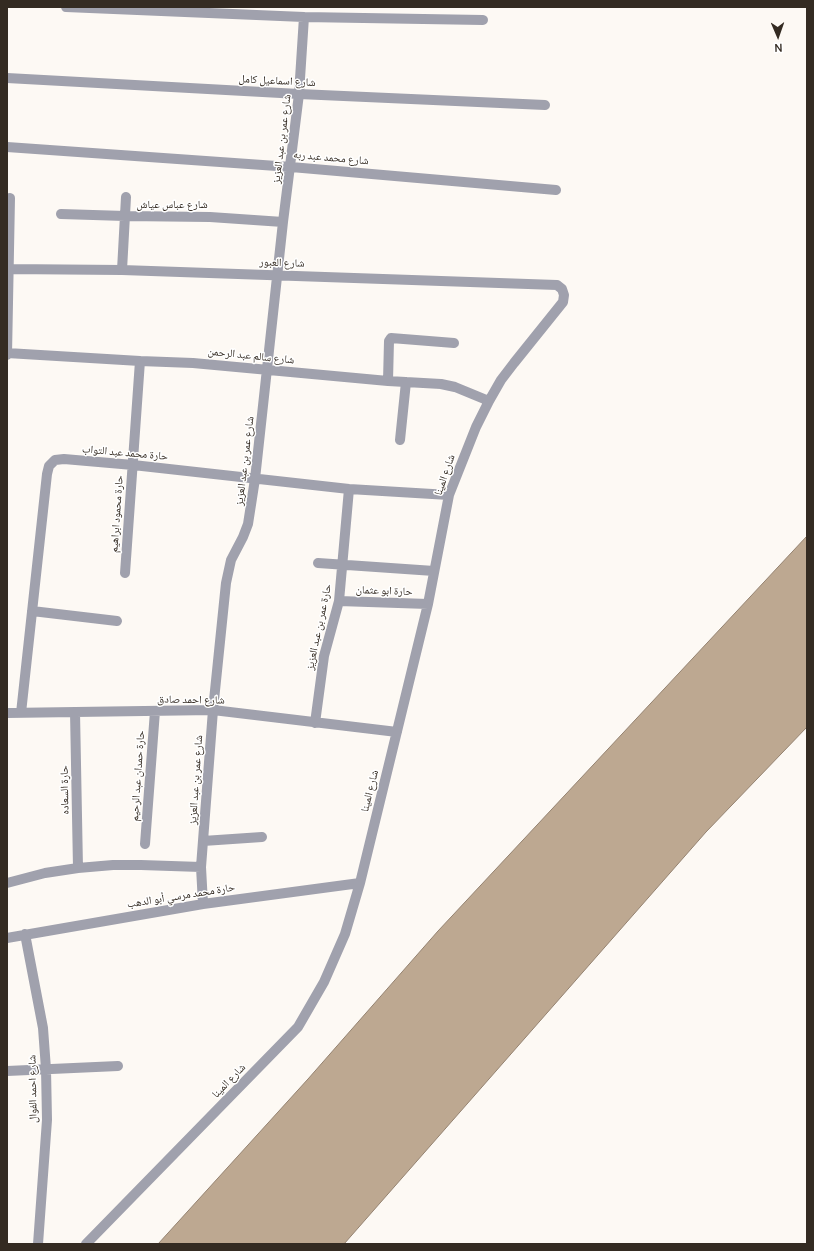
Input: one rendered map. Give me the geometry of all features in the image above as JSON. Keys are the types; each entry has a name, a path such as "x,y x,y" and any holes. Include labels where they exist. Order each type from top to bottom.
{"street":[{"path":"66,7 483,20"},
{"name":"شارع عمر بن عبد العزيز","path":"203,904 200,867 213,710 228,572 248,524 255,479 283,222 291,167 308,14"},
{"name":"شارع اسماعيل كامل","path":"7,78 299,94 545,105"},
{"name":"شارع محمد عبد ربه","path":"7,147 291,167 556,190"},
{"path":"122,270 126,197"},
{"path":"7,354 10,198"},
{"name":"شارع عباس عياش","path":"61,214 210,217 283,222"},
{"name":"شارع العبور","path":"8,269 122,270 557,285"},
{"name":"شارع المينا","path":"86,1244 298,1028 324,982 345,934 360,883 428,604 449,495 476,427 489,401 514,363 563,302 564,295 562,289 557,285"},
{"path":"388,381 389,341 391,338 454,343"},
{"name":"شارع سالم عبد الرحمن","path":"7,354 193,363 448,385 489,401"},
{"name":"حارة محمود ابراهيم","path":"125,573 140,361"},
{"path":"400,440 406,382"},
{"name":"حارة محمد عبد التواب","path":"21,713 49,466 55,460 64,459 133,465 348,488 449,495"},
{"name":"حارة عمر بن عبد العزيز","path":"314,723 328,635 339,601 348,488"},
{"path":"318,563 434,571"},
{"name":"حارة ابو عثمان","path":"339,601 428,604"},
{"path":"32,611 117,622"},
{"name":"شارع احمد صادق","path":"7,713 213,710 396,732"},
{"name":"حارة حمدان عبد الرحيم","path":"145,844 155,711"},
{"name":"حارة السعاده","path":"75,712 78,868"},
{"path":"203,841 262,837"},
{"path":"7,883 45,873 113,865 141,864 200,867"},
{"name":"حارة محمد مرسي أبو الدهب","path":"7,938 203,904 360,883"},
{"name":"شارع احمد الفوال","path":"26,934 43,1028 46,1068 47,1120 38,1244"},
{"path":"7,1071 46,1068 118,1066"}],"shaded area":[{"path":"807,536 807,727 706,832 344,1244 158,1244 308,1079 438,931"}]}
